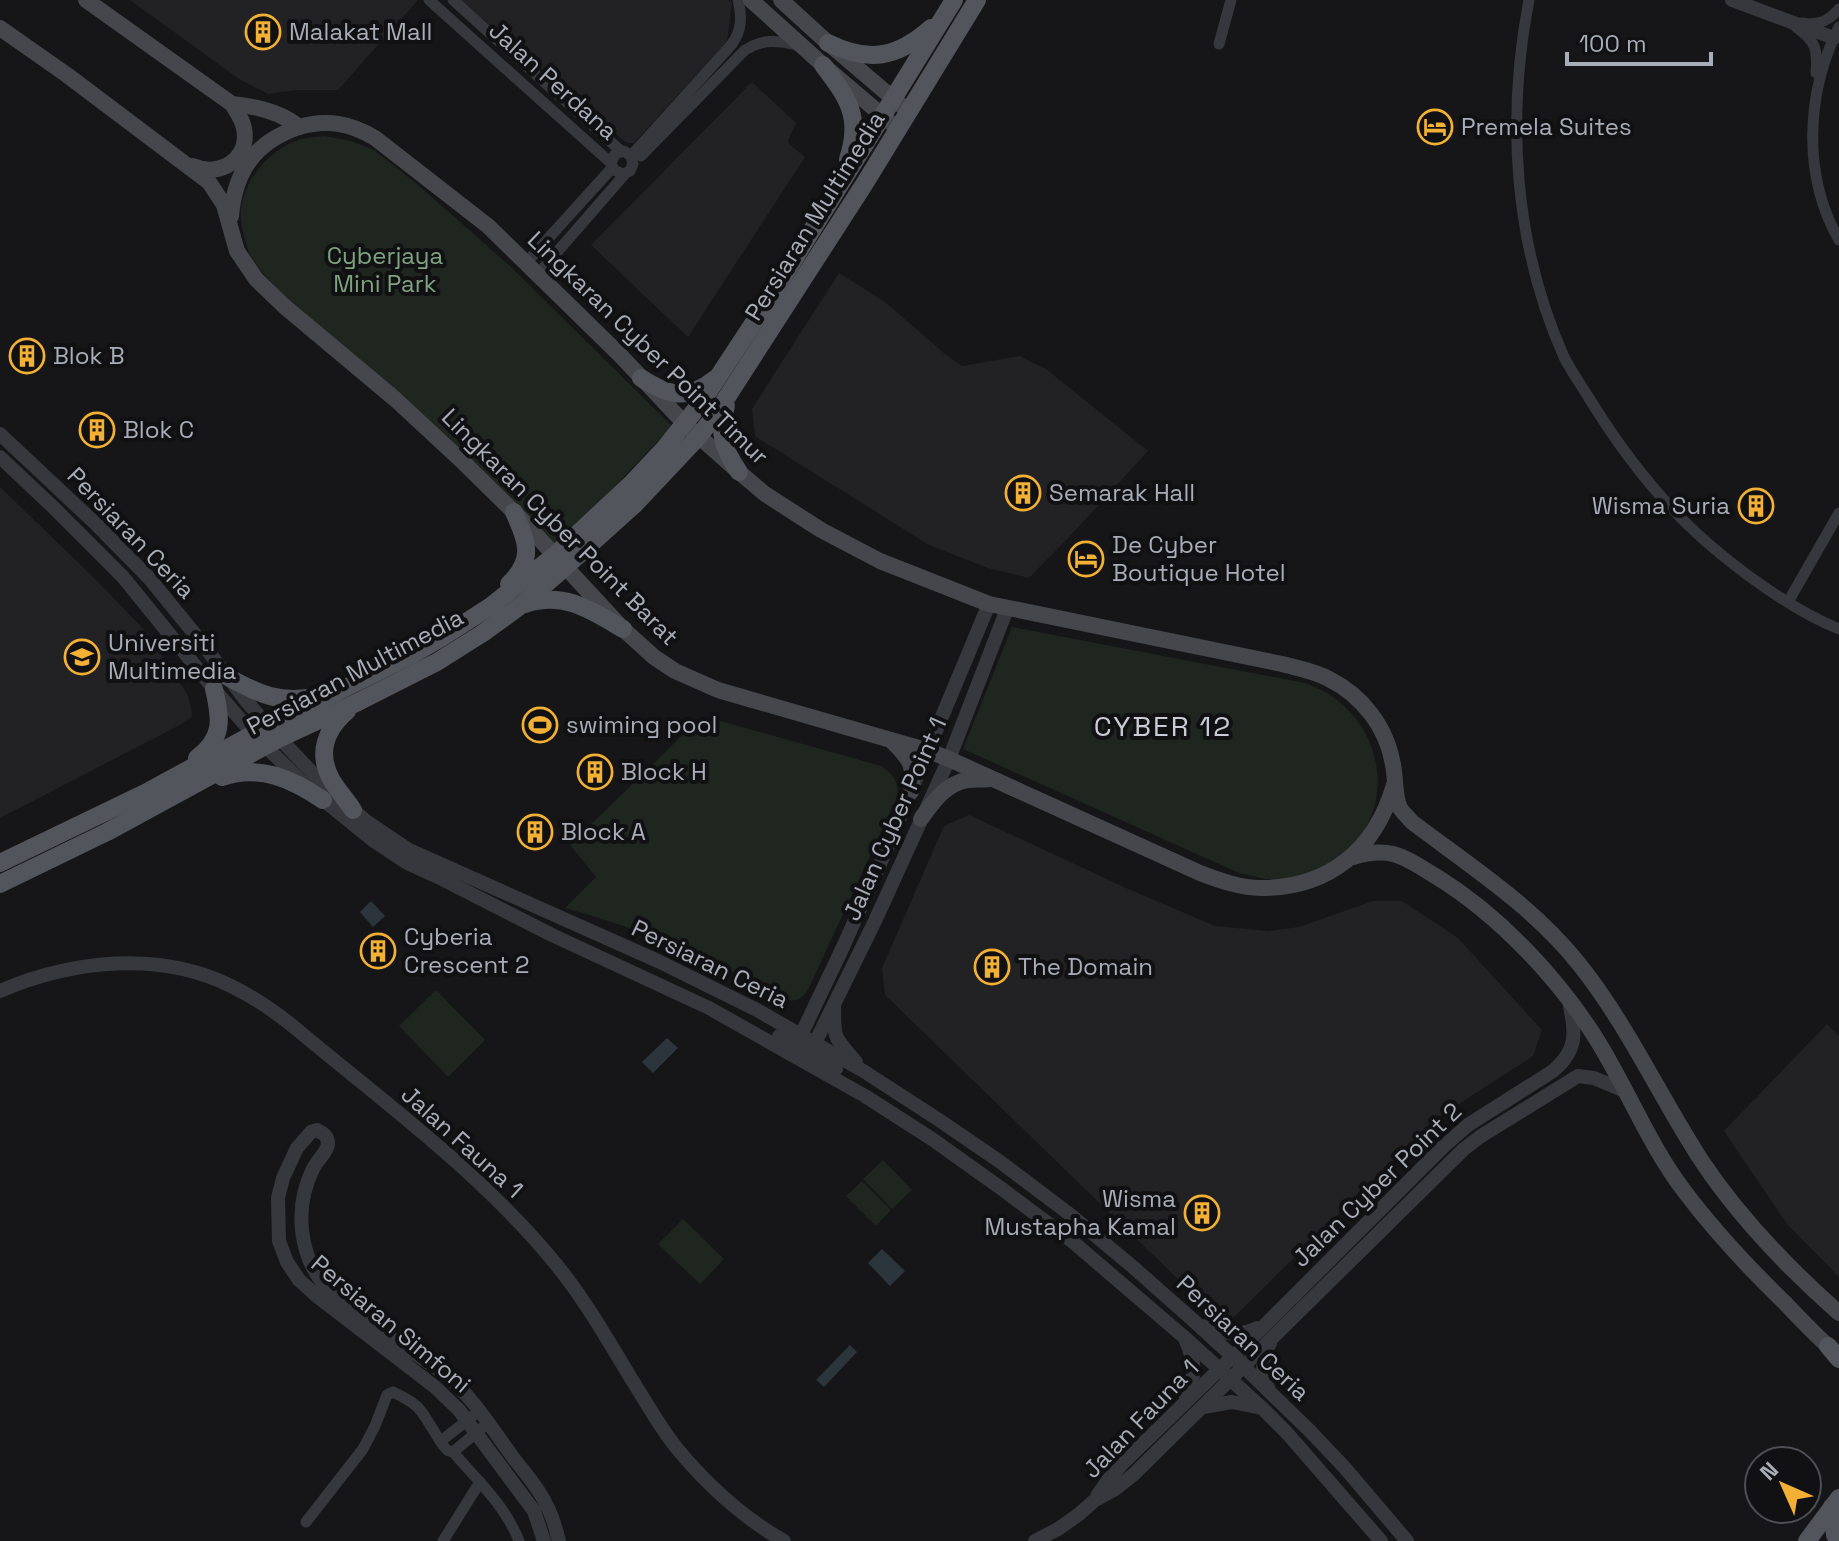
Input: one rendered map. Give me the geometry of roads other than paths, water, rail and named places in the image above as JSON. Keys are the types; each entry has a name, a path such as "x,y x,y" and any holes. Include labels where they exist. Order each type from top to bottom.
{"main road":[{"name":"Lingkaran Cyber Point Timur","path":"86,0 232,104 283,116 299,127 324,122 347,125 361,130 408,163 488,226 692,430 739,472 765,494 852,547 905,572 989,604 1282,664 1326,677 1344,687 1369,710 1386,738 1401,809 1412,822 1508,893 1578,962 1614,1011 1681,1128 1720,1187 1774,1252 1839,1313"},
{"path":"751,0 898,129"},
{"path":"781,0 909,112"},
{"name":"Persiaran Multimedia","path":"355,693 560,561 635,504 692,430 733,389 977,0"},
{"path":"828,43 856,54 883,55 898,51 911,45 950,7"},
{"name":"Persiaran Multimedia","path":"692,430 722,373 950,7"},
{"name":"Lingkaran Cyber Point Barat","path":"0,28 202,176 224,205 237,251 256,279 395,399 514,512 623,629 675,671 718,690 929,751 1221,881 1260,888 1304,883 1348,859"},
{"path":"823,65 847,98 854,126 854,141 833,195"},
{"path":"170,151 200,169 216,170 229,165 240,152 245,137 241,119 232,104"},
{"path":"230,226 233,199 245,167 274,137 299,127"},
{"path":"641,378 661,390 679,394 704,387 722,373"},
{"path":"733,389 723,413 721,429 724,446 739,472"},
{"path":"410,656 482,605 519,574 527,549 514,512"},
{"name":"Persiaran Multimedia","path":"0,863 355,693 437,662 520,606 560,561"},
{"path":"520,606 547,600 575,603 623,629"},
{"path":"149,791 207,751 213,743 219,727 221,683 287,700 355,693"},
{"path":"353,810 333,781 323,753 332,727 355,693"},
{"name":"Persiaran Multimedia","path":"0,884 107,832 172,796 267,736"},
{"path":"892,740 910,762 913,776 911,792"},
{"path":"172,796 245,771 263,772 295,783 323,800"},
{"path":"921,819 932,802 950,786 964,780 994,778"},
{"path":"1348,859 1373,833 1388,805 1394,783"},
{"path":"1348,859 1364,853 1399,855 1467,898 1520,944 1568,998 1597,1041 1644,1128 1684,1191 1744,1263 1835,1354"},
{"path":"1835,1535 1836,1502"},
{"path":"1807,1541 1836,1502"}],"street":[{"name":"Jalan Perdana","path":"429,0 618,173 745,50 754,44 775,40 801,46"},
{"name":"Jalan Perdana","path":"453,0 549,85 628,161"},
{"name":"Jalan Perdana","path":"532,268 732,44 740,26 738,0"},
{"path":"1219,44 1231,0"},
{"path":"1529,0 1516,111 1522,215 1533,269 1566,361 1617,442 1649,484 1685,523 1723,557 1788,602 1839,629"},
{"path":"1732,0 1786,20 1836,33 1817,84 1812,123 1820,191 1828,219 1839,240"},
{"path":"1786,20 1819,23 1828,20 1839,9"},
{"path":"1786,20 1811,39 1816,48 1815,105"},
{"path":"470,36 480,24"},
{"path":"514,75 524,63"},
{"path":"538,97 549,85"},
{"name":"Jalan Perdana","path":"532,268 611,166 613,156 628,161"},
{"name":"Persiaran Ceria","path":"0,434 149,578 221,683"},
{"name":"Persiaran Ceria","path":"0,457 123,577 221,683 247,702 267,736 323,800 374,841 407,863 727,1018 865,1096 932,1139 1014,1197 1184,1337 1295,1442 1381,1541"},
{"path":"1788,602 1839,513"},
{"name":"Jalan Cyber Point 1","path":"807,1042 815,1003 843,947 929,751 989,604"},
{"name":"Jalan Cyber Point 1","path":"807,1042 834,1002 875,921 949,759 1007,609"},
{"name":"Persiaran Ceria","path":"267,736 353,810 409,850 658,961 757,1010 902,1095 987,1153 1072,1216 1238,1361 1345,1468 1407,1541"},
{"name":"Jalan Fauna 1","path":"0,991 78,967 136,964 188,971 214,979 234,987 277,1014 461,1166 523,1226 591,1311 674,1445 719,1493 760,1527 784,1541"},
{"name":"Jalan Cyber Point 2","path":"1225,1374 1267,1323 1451,1139 1561,1064 1573,1043 1568,998"},
{"path":"834,1002 835,1035 840,1045 865,1072"},
{"path":"757,1010 774,1015 798,1016 815,1003"},
{"path":"727,1018 742,1016 786,1041 807,1042 812,1054 854,1081 865,1096"},
{"name":"Jalan Cyber Point 2","path":"1238,1361 1272,1339 1472,1142 1578,1076 1594,1078 1625,1091"},
{"name":"Persiaran Simfoni","path":"544,1541 534,1511 477,1422 452,1380 382,1333 330,1291 316,1272 300,1220 303,1194 316,1162 328,1143 327,1138 317,1130 311,1132 297,1148 283,1178 278,1198 279,1241 287,1262 299,1280 318,1297 477,1422 542,1497 559,1541"},
{"path":"287,1262 303,1264 306,1258 304,1240"},
{"path":"1194,1321 1224,1333 1236,1334 1267,1323"},
{"path":"1183,1405 1195,1372 1184,1337"},
{"path":"1270,1391 1263,1364 1272,1339"},
{"name":"Jalan Fauna 1","path":"1095,1500 1122,1464 1183,1405 1225,1374"},
{"name":"Jalan Fauna 1","path":"1035,1541 1058,1529 1133,1475 1200,1407 1225,1374"},
{"path":"306,1522 363,1449 387,1395 393,1392 418,1408 443,1447 453,1452 504,1512 519,1541"},
{"path":"1200,1407 1232,1402 1262,1408"},
{"path":"441,1441 477,1422"},
{"path":"453,1452 477,1422"},
{"path":"443,1541 480,1482"}],"place":[{"name":"Malakat Mall","path":"263,32"},
{"name":"Premela Suites","path":"1435,127"},
{"name":"Blok B","path":"27,356"},
{"name":"Blok C","path":"97,430"},
{"name":"Semarak Hall","path":"1023,493"},
{"name":"Wisma Suria","path":"1756,506"},
{"name":"De Cyber Boutique Hotel","path":"1086,559"},
{"name":"Universiti Multimedia","path":"82,657"},
{"name":"swiming pool","path":"540,725"},
{"name":"Block H","path":"595,772"},
{"name":"Block A","path":"535,832"},
{"name":"Cyberia Crescent 2","path":"378,951"},
{"name":"The Domain","path":"992,967"},
{"name":"Wisma Mustapha Kamal","path":"1202,1213"}],"district":[{"name":"CYBER 12","path":"1163,726"}],"park label":[{"name":"Cyberjaya Mini Park","path":"385,270"}]}
